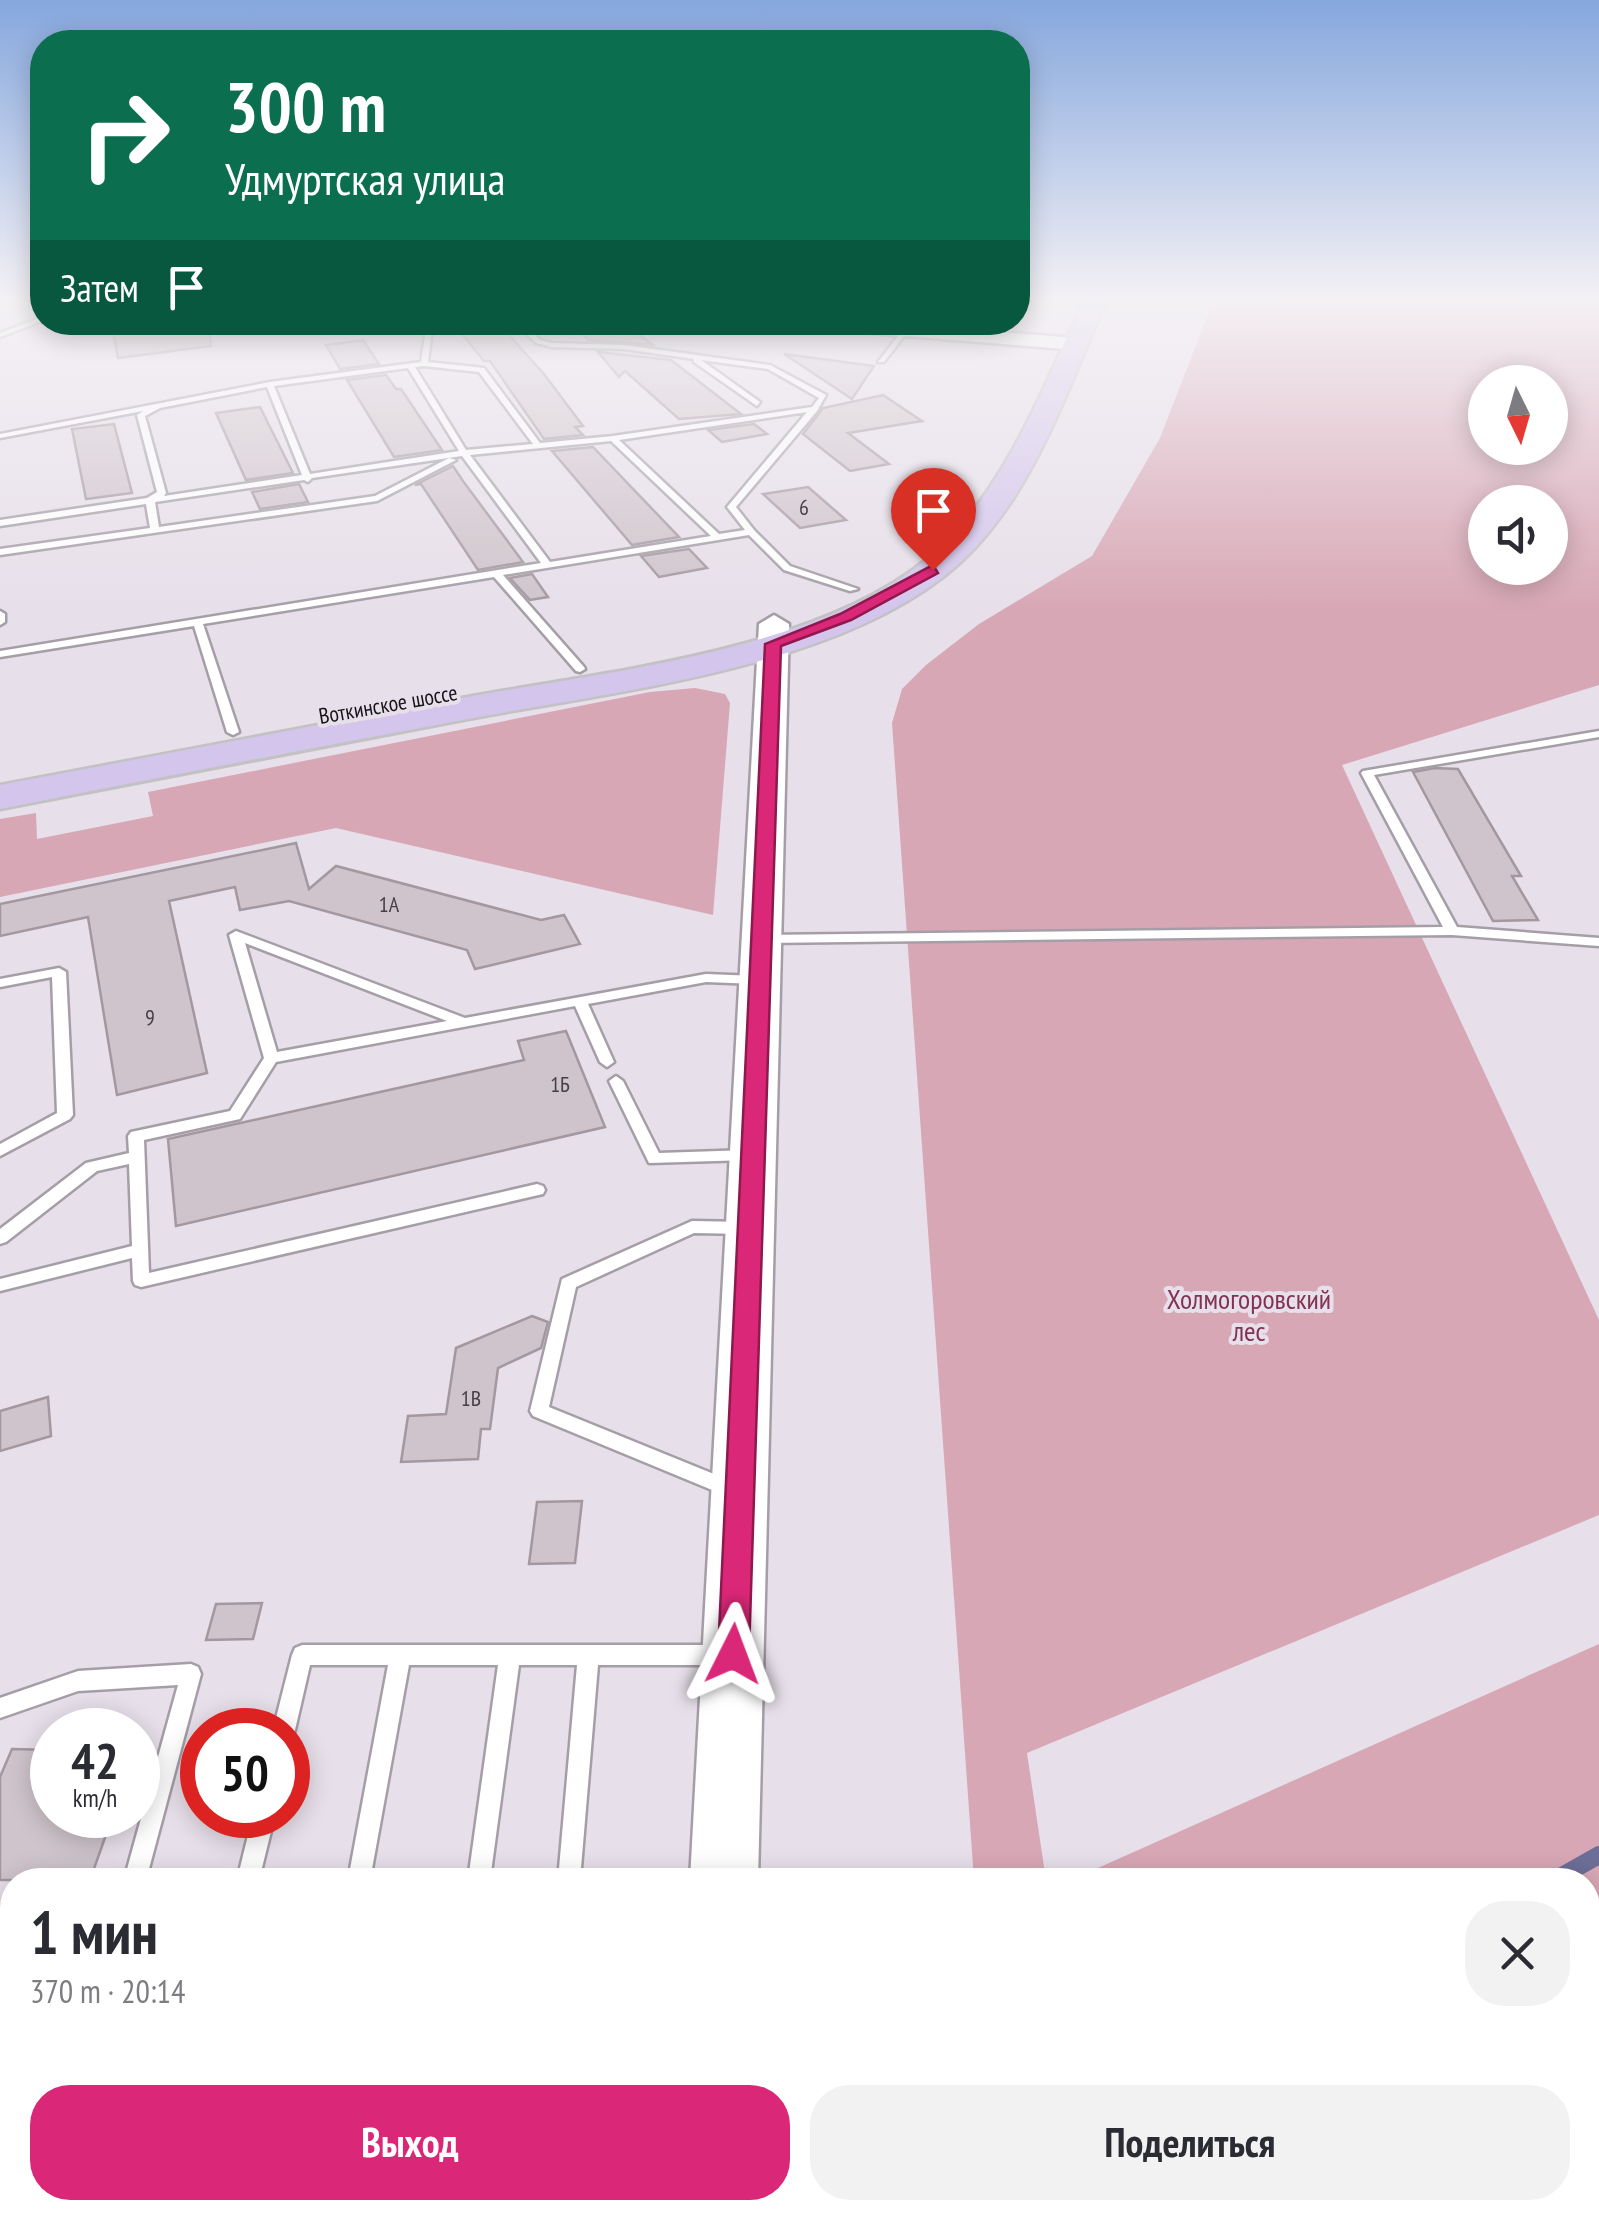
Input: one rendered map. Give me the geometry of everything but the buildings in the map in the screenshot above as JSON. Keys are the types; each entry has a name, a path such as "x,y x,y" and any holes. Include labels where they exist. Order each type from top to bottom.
{"main road":[{"path":"773,634 904,559 958,508 1026,403"},
{"path":"773,634 845,617 933,570 986,515 1021,460 1040,403"},
{"path":"724,1868 773,634"},
{"name":"Воткинское шоссе","path":"0,775 773,634"},
{"name":"Воткинское шоссе","path":"0,796 662,671 773,634"}],"lane":[{"path":"0,436 163,403"},
{"path":"150,500 162,493 141,415 164,403"},
{"path":"277,403 308,479"},
{"path":"433,403 464,453 548,566"},
{"path":"506,403 538,444"},
{"path":"819,403 730,507 787,568 853,589"},
{"path":"0,523 464,453 613,438 814,409"},
{"path":"613,438 718,538"},
{"path":"0,552 377,498 464,453"},
{"path":"150,500 155,529"},
{"path":"87,530 124,523 118,507"},
{"path":"0,654 751,532"},
{"path":"497,574 580,669"},
{"path":"0,614 0,622"},
{"path":"198,623 233,732"},
{"path":"1452,932 1367,773 1599,734"},
{"path":"537,1190 141,1281 136,1136 235,1116 271,1058 706,978 761,960 1452,932 1599,942"},
{"path":"271,1058 236,935 462,1022"},
{"path":"0,983 59,972 65,1114 0,1151"},
{"path":"580,1000 607,1062"},
{"path":"616,1080 654,1159 753,1155"},
{"path":"0,1238 92,1167 137,1157"},
{"path":"740,1494 540,1411 568,1282 692,1227 750,1228"},
{"path":"0,1286 140,1250"},
{"path":"289,1708 302,1655 733,1654"},
{"path":"481,1868 510,1655"},
{"path":"570,1868 588,1655"},
{"path":"360,1868 400,1656"},
{"path":"0,1708 78,1681 191,1674 138,1868"},
{"path":"251,1868 258,1838"}],"green space":[{"name":"Холмогоровский лес","path":"1174,403 1468,403 1468,465 1568,465 1568,403 1599,403 1599,685 1342,765 1599,1320 1599,1515 1027,1753 1044,1868 973,1868 892,723 902,689 979,624 1092,556 1160,438"},
{"path":"695,688 725,694 730,703 713,915 336,828 0,897 0,819 36,813 37,839 153,816 148,792 650,692"},
{"path":"1599,1644 1599,1868 1098,1868"}],"waterway":[{"path":"1576,1868 1599,1855"}],"route":[{"path":"733,1654 773,644 893,595 933,570"}]}
